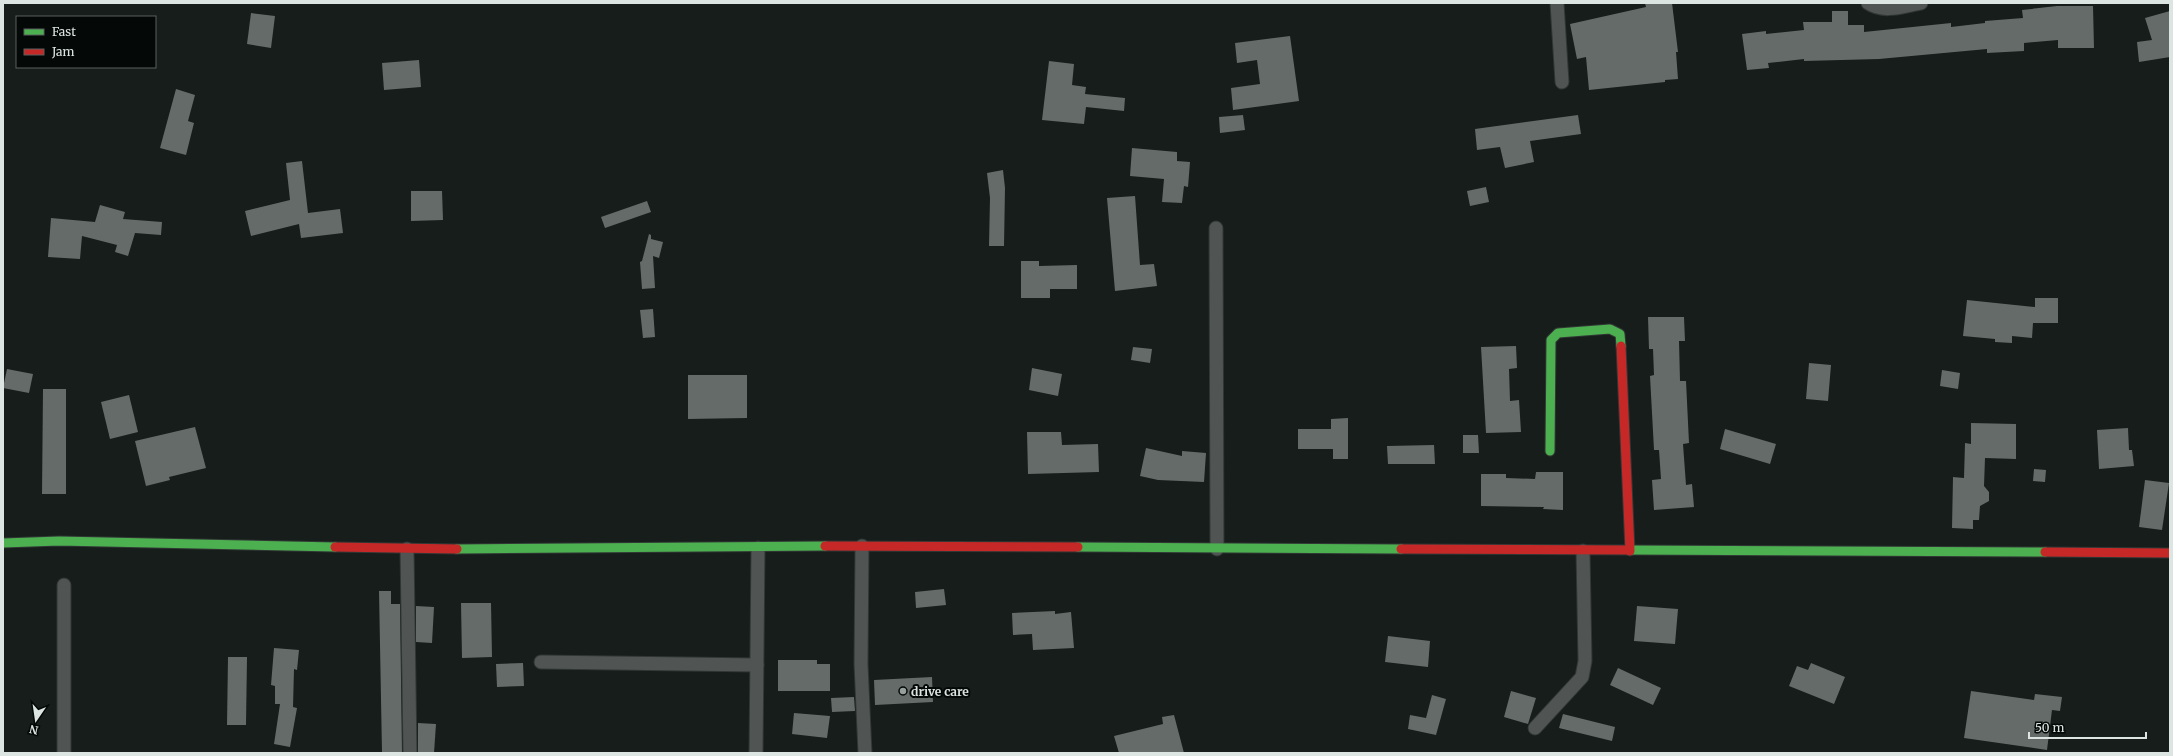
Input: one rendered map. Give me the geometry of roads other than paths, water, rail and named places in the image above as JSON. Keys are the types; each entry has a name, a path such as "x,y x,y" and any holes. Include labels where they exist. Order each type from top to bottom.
{"main road":[{"path":"1550,450 1551,340 1558,333 1610,329 1620,334 1630,551"},
{"path":"3,543 59,541 407,549 758,548 862,546 2170,553"}],"street":[{"path":"1557,3 1562,82"},
{"path":"1868,3 1880,9 1891,9 1921,3"},
{"path":"1216,228 1217,549"},
{"path":"862,546 861,664 865,753"},
{"path":"756,753 758,548"},
{"path":"407,549 410,753"},
{"path":"1535,728 1582,677 1586,662 1583,551"},
{"path":"64,585 64,753"},
{"path":"541,662 757,664"}],"place":[{"name":"drive care","path":"903,691"}]}
